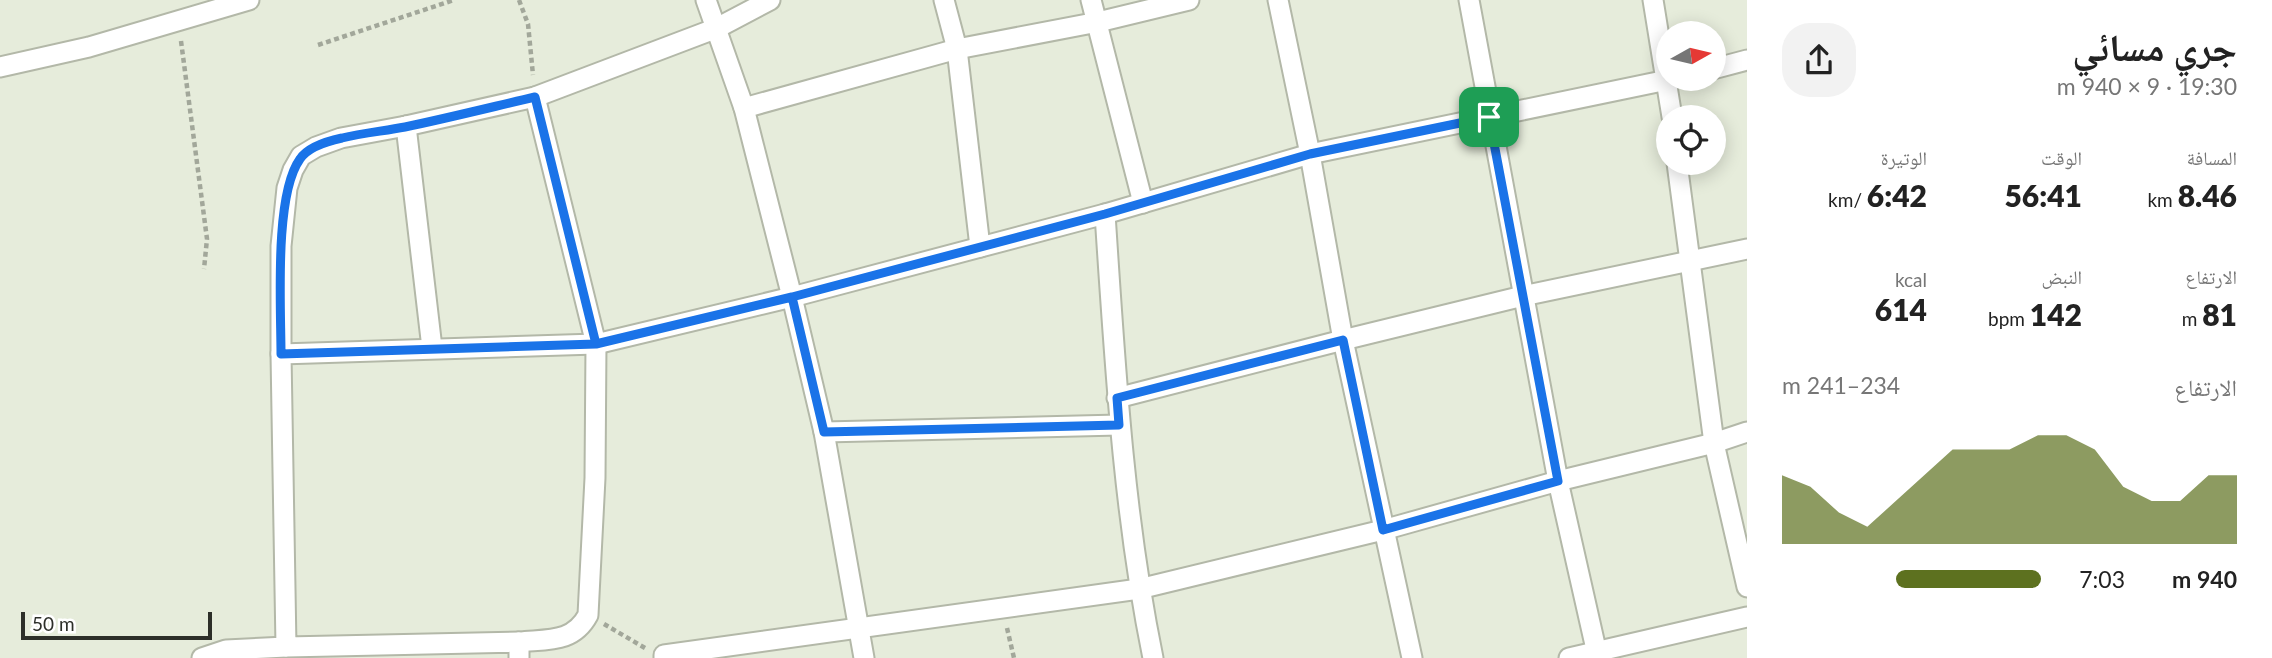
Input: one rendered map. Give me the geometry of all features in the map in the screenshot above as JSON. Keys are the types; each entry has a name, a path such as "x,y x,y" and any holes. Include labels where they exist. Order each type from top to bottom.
{"street":[{"path":"0,64 89,47 178,22 203,7 249,0"},
{"path":"706,0 744,108 792,297 824,432 864,658"},
{"path":"286,647 281,246 288,188 293,170 301,156 341,138 535,97 717,28 770,0"},
{"path":"944,0 957,49 980,247"},
{"path":"1091,0 1143,203"},
{"path":"744,108 957,49 1098,22 1189,0"},
{"path":"1278,0 1310,154 1343,340 1412,658"},
{"path":"1469,0 1558,481 1598,654"},
{"path":"1653,0 1658,21"},
{"path":"1726,66 1747,60"},
{"path":"281,354 596,344 792,297 1105,214 1310,154 1656,82"},
{"path":"202,658 226,650 286,647 373,651 519,650 568,636 578,630 589,615 595,478 596,344 535,97"},
{"path":"406,126 432,348"},
{"path":"1678,175 1714,443 1747,587"},
{"path":"1105,214 1119,425 1139,589 1153,658"},
{"path":"1117,398 1523,296 1747,249"},
{"path":"824,432 1119,425"},
{"path":"664,656 1139,589 1383,530 1747,432"},
{"path":"1569,658 1598,654 1747,617"}],"path":[{"path":"318,45 454,0"},
{"path":"519,0 528,24 535,97"},
{"path":"178,22 207,239 204,269"},
{"path":"1002,607 1014,658"},
{"path":"589,615 664,656"}],"route":[{"path":"1489,117 1310,154 1105,214 792,297 596,344 281,354 281,246 288,188 293,170 301,156 341,138 535,97 596,344 694,320 792,297 824,432 1119,425 1117,398 1343,340 1383,530 1558,481 1489,117"}]}
